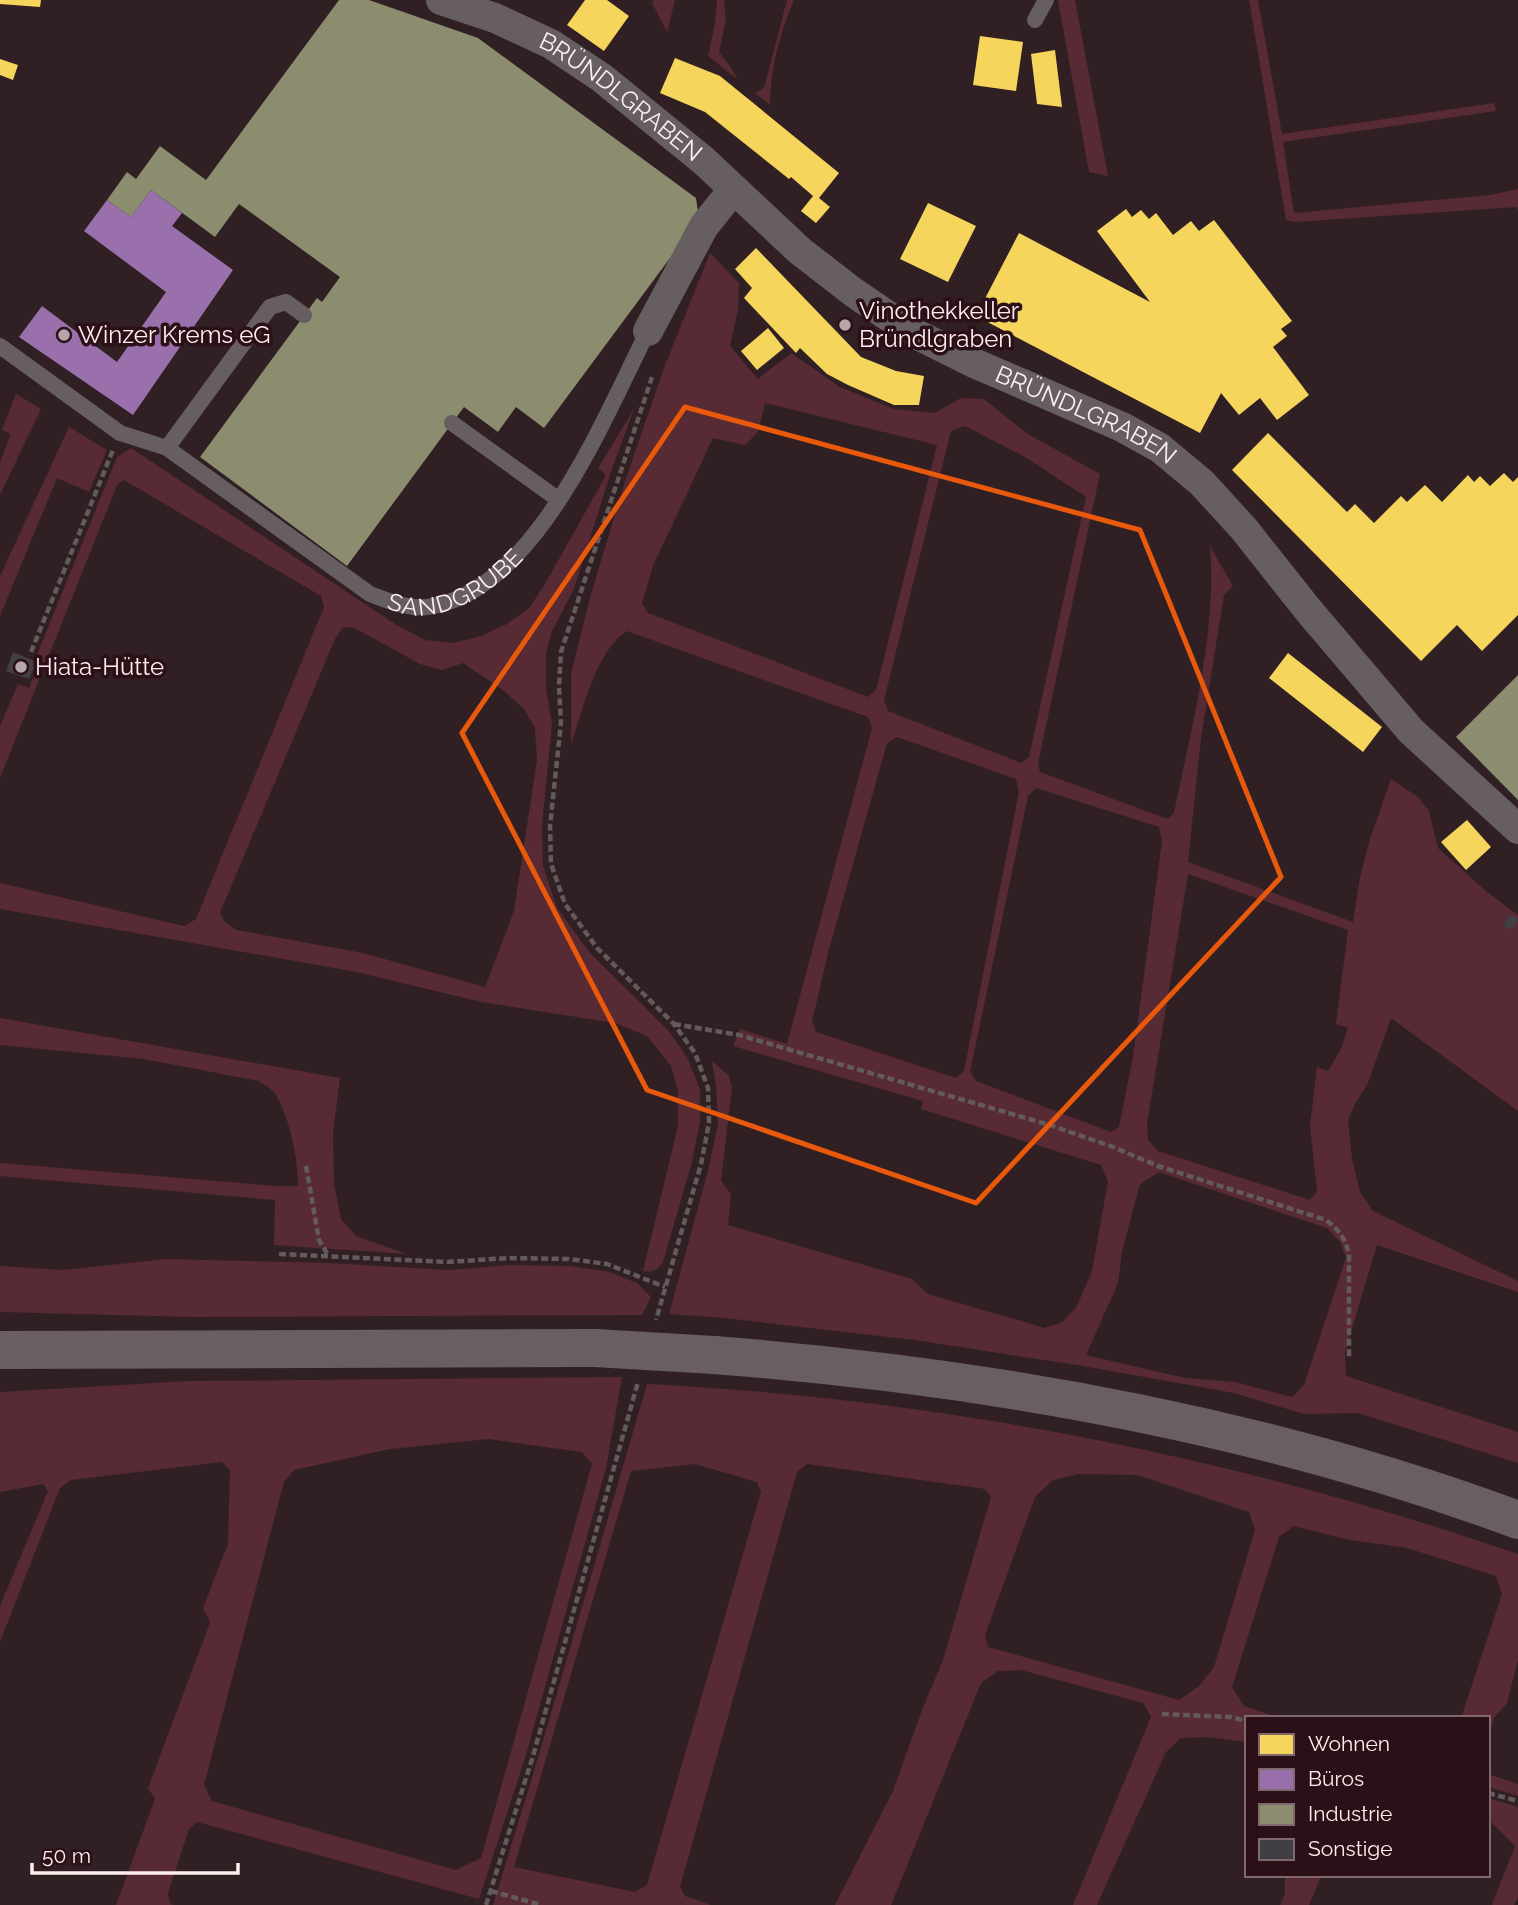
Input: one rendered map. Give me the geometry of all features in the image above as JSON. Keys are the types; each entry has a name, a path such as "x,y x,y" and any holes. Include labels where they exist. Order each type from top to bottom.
{"main road":[{"path":"0,1350 594,1348 796,1361 898,1373 1123,1410 1322,1458 1518,1520"}],"street":[{"name":"BRÜNDLGRABEN","path":"441,0 495,18 551,44 602,78 704,161 800,251 910,331 974,363 1122,427 1160,448 1202,482 1244,529 1309,611 1411,731 1518,829"},
{"name":"SANDGRUBE","path":"648,331 704,226 733,190"}],"lane":[{"path":"1035,20 1046,0"},
{"path":"167,448 270,307 286,302 304,315"},
{"name":"SANDGRUBE","path":"0,346 120,433 167,448 370,594 401,606 428,607 462,596 495,576 520,551 559,500 610,411 648,331"},
{"path":"452,423 559,500"}],"path":[{"path":"648,331 654,366 642,411 561,652 561,723 550,825 551,864 565,904 597,948 673,1023 695,1054 708,1088 709,1123 701,1164 654,1327"},
{"path":"31,652 120,433"},
{"path":"673,1023 739,1035 1050,1125 1114,1147 1158,1166 1326,1220 1337,1228 1345,1239 1349,1254 1349,1358"},
{"path":"306,1166 319,1240 328,1256"},
{"path":"279,1254 447,1262 509,1258 569,1259 607,1264 665,1287"},
{"path":"486,1905 533,1756 639,1381"},
{"path":"1162,1714 1230,1717 1245,1721"},
{"path":"1490,1794 1518,1801"},
{"path":"491,1891 541,1905"}],"highlighted area":[{"path":"685,407 1140,530 1281,877 976,1203 647,1090 462,733"}],"shaded area":[{"path":"654,0 675,0 667,32 652,3"},
{"path":"717,0 724,0 726,20 719,52 738,80 708,56"},
{"path":"787,0 794,0 777,51 770,105 755,93 764,88"},
{"path":"1058,0 1075,0 1108,176 1089,172"},
{"path":"1249,0 1258,0 1282,134 1494,103 1496,111 1283,142 1294,213 1490,195 1518,189 1518,211 1517,207 1295,222 1286,220"},
{"path":"710,253 739,283 738,310 730,346 758,379 791,353 840,387 894,409 935,413 961,398 984,399 1026,433 1100,474 1038,763 1040,772 1168,819 1174,813 1206,646 1210,612 1210,546 1233,586 1224,595 1201,738 1188,862 1353,922 1360,877 1370,839 1391,779 1418,797 1429,811 1438,848 1487,892 1518,915 1518,1111 1391,1018 1368,1083 1348,1120 1352,1159 1360,1192 1373,1211 1518,1281 1518,1292 1377,1245 1345,1352 1346,1376 1518,1432 1518,1463 1358,1413 1304,1414 1234,1393 915,1340 669,1314 718,1124 712,1061 729,1076 732,1088 721,1180 731,1195 728,1225 912,1279 928,1294 1045,1328 1062,1322 1076,1308 1092,1271 1108,1181 1101,1165 921,1109 923,1101 733,1046 740,1029 787,1044 872,728 868,717 627,631 616,640 599,667 585,699 571,745 571,674 591,594 626,478 664,368","holes":["765,403 937,445 876,690 868,697 648,613 642,603 653,566 713,438 745,445 758,432","965,426 1025,457 1086,497 1029,757 1021,763 888,711 884,700 951,431","897,737 1016,779 1019,792 964,1071 956,1078 816,1032 812,1022 828,953 887,743","1036,788 1159,827 1162,841 1133,1057 1119,1127 1111,1132 976,1081 970,1072 1028,796","1188,874 1348,930 1336,1024 1348,1028 1341,1049 1328,1071 1317,1067 1310,1126 1317,1191 1310,1200 1158,1151 1148,1140 1147,1124","1159,1172 1327,1228 1340,1242 1346,1258 1304,1385 1292,1397 1234,1382 1185,1378 1086,1355 1118,1283 1122,1251 1140,1184"]},
{"path":"16,394 41,409 0,495 0,462 11,434 2,430"},
{"path":"634,409 574,589 552,631 546,653 546,688 552,725 542,825 543,866 557,908 590,953 667,1029 687,1057 700,1089 700,1121 692,1162 663,1262 650,1272 643,1271 678,1126 678,1091 671,1066 647,1036 615,1023 481,1002 357,972 0,909 0,883 184,926 196,919 324,607 321,596 124,480 117,485 0,778 0,726 18,684 29,688 41,657 37,655 117,457 131,448 395,624 425,640 453,643 481,636 507,624 529,608 606,475 598,468","holes":["353,627 420,664 442,670 463,663 504,691 524,709 535,728 537,760 514,911 485,987 363,953 236,930 224,921 220,913 335,639 342,628"]},
{"path":"69,427 107,450 89,492 57,478 0,616 0,576"},
{"path":"0,1018 340,1078 333,1133 334,1184 341,1219 356,1236 407,1254 274,1245 275,1200 0,1176 0,1163 298,1186 295,1152 281,1105 275,1093 259,1081 144,1059 0,1045"},
{"path":"167,1259 329,1263 448,1270 511,1265 569,1266 606,1271 637,1283 651,1297 642,1315 192,1317 0,1312 0,1266 63,1270"},
{"path":"622,1377 606,1468 526,1755 479,1899 197,1822 189,1829 168,1893 170,1904 175,1905 116,1905 155,1799 148,1788 210,1623 203,1608 228,1544 230,1470 222,1462 71,1480 60,1488 0,1642 0,1606 48,1491 43,1484 0,1492 0,1392 190,1381","holes":["489,1439 582,1452 592,1464 481,1858 456,1870 212,1801 204,1785 284,1482 294,1470 390,1449"]},
{"path":"647,1384 869,1403 1089,1438 1305,1489 1412,1519 1518,1554 1518,1660 1507,1703 1494,1718 1490,1732 1490,1716 1462,1716 1502,1594 1496,1576 1407,1548 1350,1540 1294,1526 1279,1537 1232,1687 1244,1706 1274,1716 1245,1716 1245,1742 1206,1737 1181,1738 1166,1752 1097,1905 1073,1905 1151,1717 1143,1703 1021,1670 998,1671 981,1683 891,1905 835,1905 893,1791 943,1660 991,1497 985,1489 807,1464 797,1472 680,1887 685,1896 711,1905 493,1905","holes":["695,1464 757,1482 761,1492 647,1885 635,1892 514,1867 631,1471","1079,1474 1138,1475 1249,1512 1255,1530 1214,1667 1199,1686 1179,1700 988,1647 985,1635 1035,1497 1053,1480"]},
{"path":"1490,1775 1518,1784 1518,1796 1490,1788"},
{"path":"1490,1799 1518,1807 1518,1898 1514,1905 1492,1905 1515,1846 1490,1821"},
{"path":"1285,1877 1321,1877 1309,1905 1280,1905 1285,1894"}],"building: Wohnen":[{"path":"0,0 41,0 40,7 0,4"},
{"path":"585,0 607,0 629,16 604,51 567,25"},
{"path":"980,36 1023,42 1016,91 973,85"},
{"path":"1055,50 1062,107 1037,104 1031,54"},
{"path":"675,58 720,76 839,173 819,198 830,207 816,223 801,211 813,196 791,177 789,179 705,112 660,93"},
{"path":"0,59 18,65 13,80 0,75"},
{"path":"928,203 976,226 948,282 900,259"},
{"path":"1126,209 1132,217 1141,210 1149,219 1156,213 1173,235 1191,221 1199,231 1214,220 1292,321 1281,329 1287,336 1273,347 1309,395 1277,420 1260,398 1239,415 1221,393 1200,433 976,316 1019,233 1150,302 1097,231"},
{"path":"756,248 861,357 896,371 924,376 919,405 894,405 827,374 800,348 796,353 744,298 752,288 735,269"},
{"path":"768,328 784,348 757,370 741,351"},
{"path":"1268,433 1347,512 1355,504 1374,523 1401,496 1407,502 1425,485 1442,502 1468,475 1474,482 1480,476 1490,486 1504,473 1513,482 1518,477 1518,615 1482,651 1457,625 1421,661 1232,470"},
{"path":"1288,653 1382,727 1363,752 1269,678"},
{"path":"1467,820 1491,847 1466,870 1441,842"}],"building: Büros":[{"path":"151,190 182,213 172,226 233,270 133,415 19,337 42,306 117,362 166,292 84,231 107,200 131,217"}],"building: Industrie":[{"path":"339,0 369,0 478,38 696,198 699,219 544,428 516,407 498,432 464,407 347,566 200,457 317,298 322,302 340,277 239,204 215,237 151,190 131,217 107,200 127,172 136,179 160,146 206,180"},
{"path":"1518,675 1518,800 1456,737"}],"building: Sonstige":[{"name":"Hiata-Hütte","path":"13,652 37,662 29,679 6,671"},
{"path":"1509,914 1518,919 1512,930 1503,926"}],"place":[{"name":"Vinothekkeller Bründlgraben","path":"845,325"},
{"name":"Winzer Krems eG","path":"64,335"},
{"name":"Hiata-Hütte","path":"21,667"}]}
